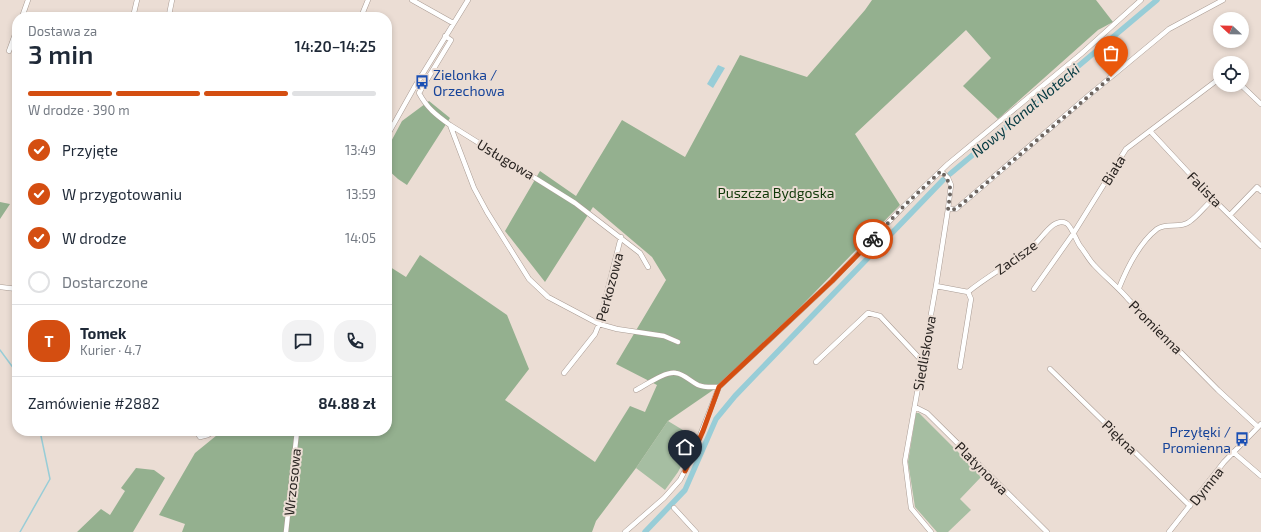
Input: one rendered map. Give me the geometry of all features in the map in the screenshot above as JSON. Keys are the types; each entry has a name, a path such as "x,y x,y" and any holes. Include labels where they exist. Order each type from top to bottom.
{"street":[{"path":"24,12 28,0"},
{"path":"134,12 137,0"},
{"path":"169,12 172,0"},
{"path":"363,12 368,0"},
{"path":"412,0 453,24"},
{"path":"392,127 445,36 468,0"},
{"path":"625,532 664,498 680,480 690,461 719,387 832,281 903,207 941,171 1081,54 1141,0"},
{"path":"948,210 956,209 1169,29 1223,0"},
{"name":"Usługowa","path":"445,36 451,40 419,93 426,106 450,126 575,203 622,237 640,253 648,267"},
{"path":"9,51 12,43"},
{"name":"Biała","path":"1034,289 1073,234 1126,149 1213,83"},
{"path":"1249,92 1261,104"},
{"path":"450,126 474,188 487,212 529,279 548,297 599,324 618,329 664,336 678,342"},
{"name":"Falista","path":"1150,131 1213,198 1261,246"},
{"name":"Siedliskowa","path":"931,532 911,508 905,461 948,210 950,185 948,178 941,171"},
{"path":"1230,214 1257,187 1261,191"},
{"path":"1119,288 1127,267 1143,244 1158,229 1168,225 1189,223 1213,198"},
{"name":"Zacisze","path":"968,292 985,278 1013,261 1035,244 1058,222 1062,222"},
{"name":"Promienna","path":"1062,222 1067,223 1070,226 1073,234 1094,265 1119,288 1218,390 1260,426"},
{"name":"Perkozowa","path":"564,373 595,334 622,237"},
{"path":"936,286 968,292 971,299 960,367"},
{"path":"0,287 12,288"},
{"path":"816,362 868,313 880,316 922,361"},
{"name":"Piękna","path":"1050,369 1190,506"},
{"path":"636,390 665,375 676,373 681,374 697,384 708,387 719,387"},
{"name":"Platynowa","path":"915,407 927,413 1047,532"},
{"name":"Dymna","path":"1169,532 1233,452 1260,426"},
{"name":"Wrzosowa","path":"286,532 296,436"},
{"path":"1233,452 1261,476"},
{"path":"674,508 696,532"}],"green space":[{"name":"Puszcza Bydgoska","path":"872,0 1096,0 1113,22 1098,30 998,119 963,86 991,58 966,30 855,134 900,205 732,377 668,421 636,468 596,521 592,532 182,532 185,524 159,515 195,453 216,436 392,436 392,268 406,277 420,255 507,315 529,369 505,400 595,462 630,406 645,412 657,385 616,364 666,280 652,257 593,207 545,282 505,231 540,171 576,196 622,120 685,157 740,55 807,77"},
{"path":"429,101 450,118 407,185 392,174 392,140 402,121"},
{"path":"0,202 10,204 0,219"},
{"path":"916,413 919,413 982,476 960,499 971,510 948,532 937,532 915,507 908,462"},
{"path":"668,421 696,438 678,472 665,490 636,468"},
{"path":"136,468 154,470 165,478 133,532 77,532 101,509 110,515 125,491 121,488"}],"water":[{"path":"718,65 725,68 713,88 707,84"}],"waterway":[{"name":"Nowy Kanał Notecki","path":"950,174 1157,0"},
{"name":"Nowy Kanał Notecki","path":"645,532 685,490 716,419 735,396 943,180"},
{"path":"0,350 12,366"},
{"path":"20,532 50,479 41,436"}],"way so far":[{"path":"873,239 903,207 941,171 948,178 950,185 948,210 956,209 1111,77"}],"place":[{"name":"Zielonka / Orzechowa","path":"422,82"},
{"name":"Przyłęki / Promienna","path":"1242,439"}],"route":[{"path":"685,471 703,431 719,387 832,281 873,239"}]}
